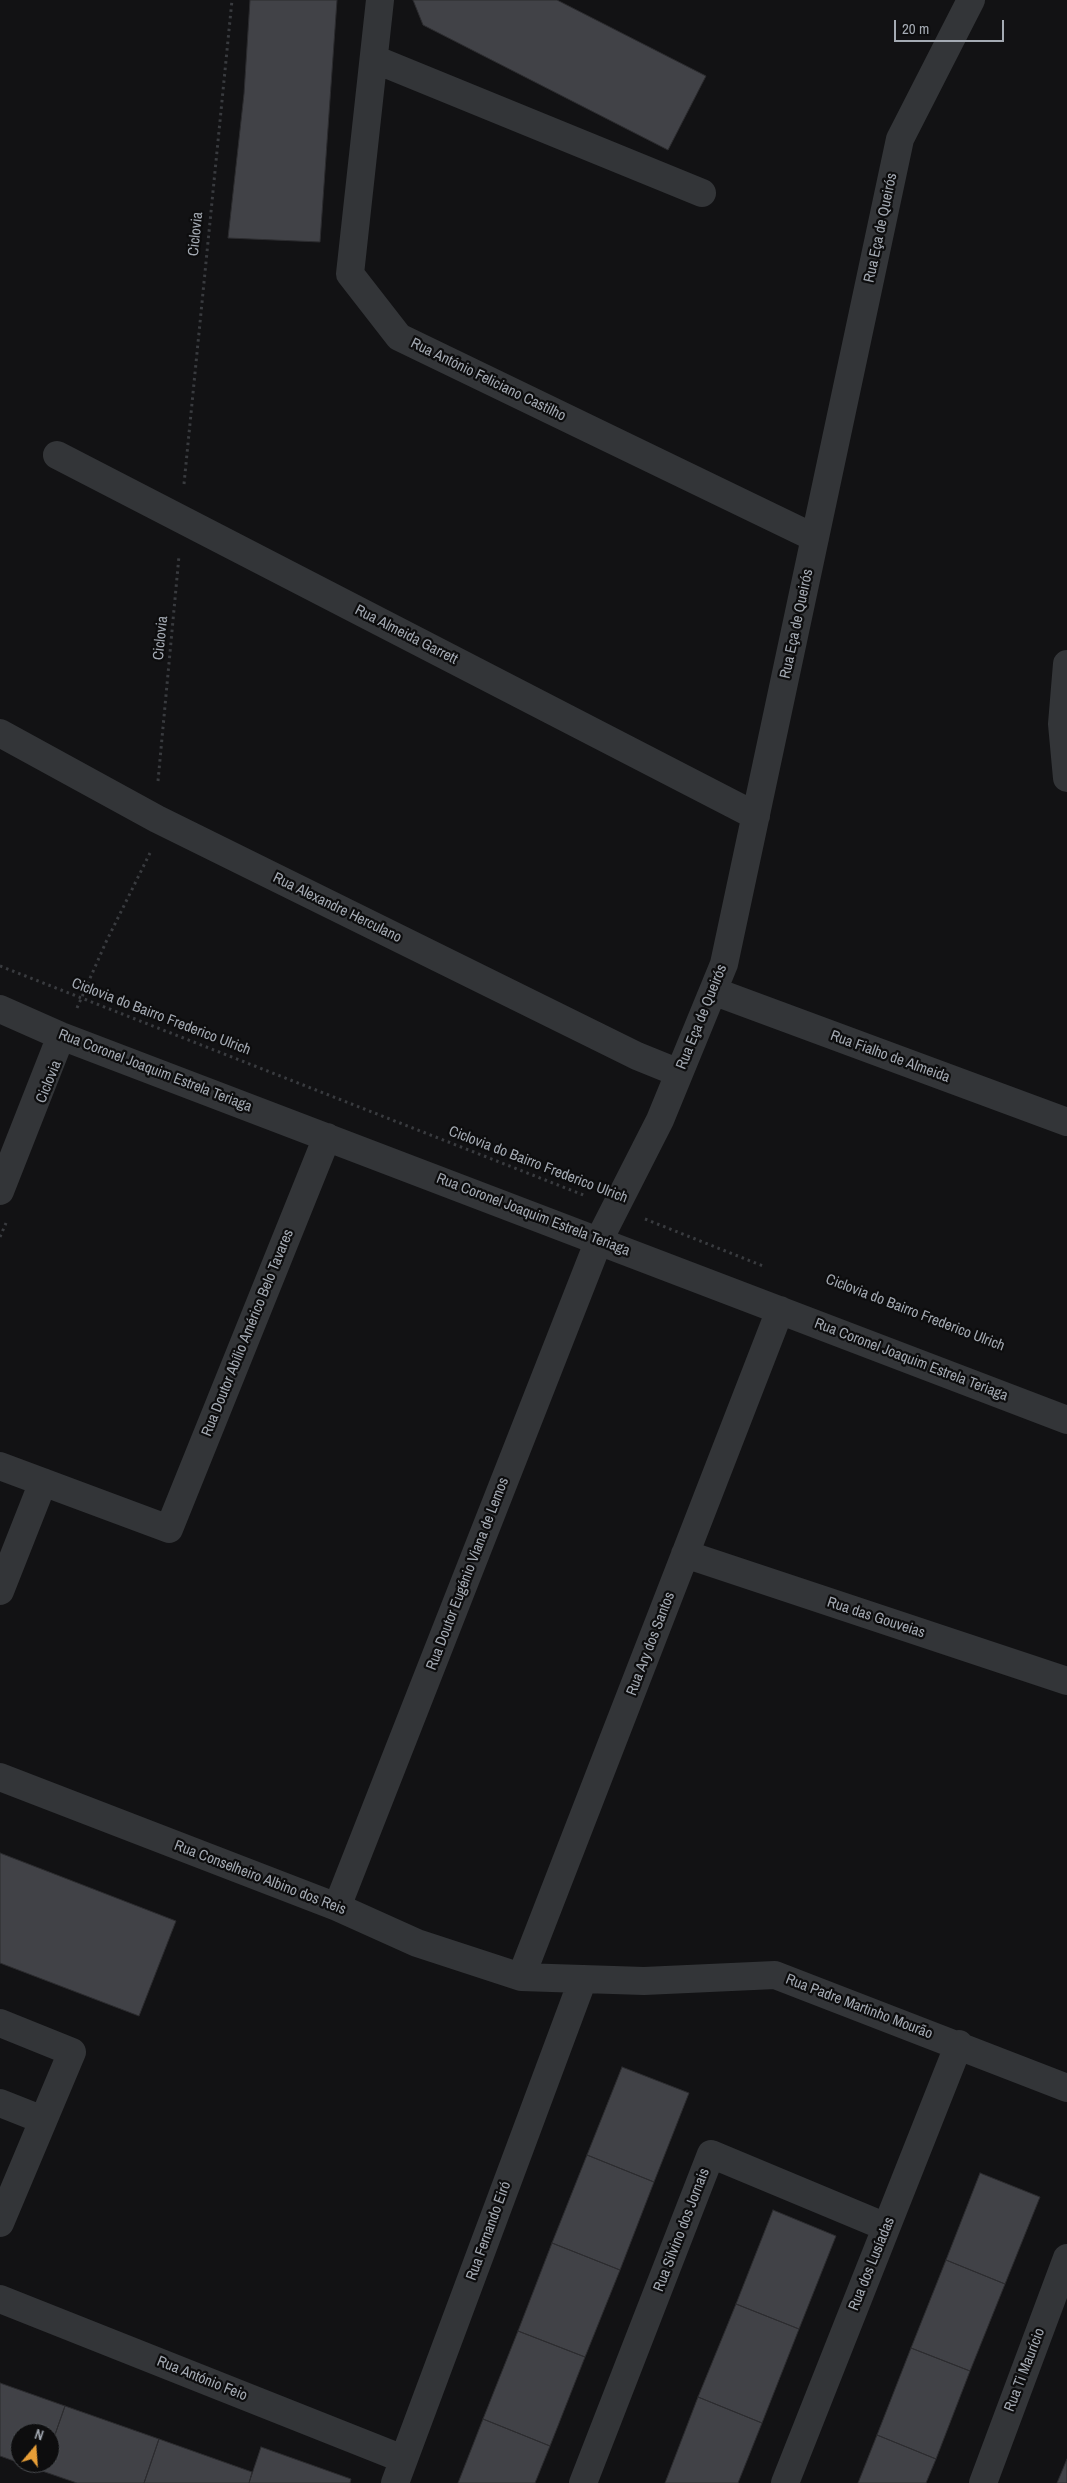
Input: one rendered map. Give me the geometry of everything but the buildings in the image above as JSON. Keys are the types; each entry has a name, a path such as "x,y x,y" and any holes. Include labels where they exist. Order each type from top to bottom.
{"street":[{"name":"Rua António Feliciano Castilho","path":"380,0 350,274 399,337 815,538"},
{"name":"Rua Eça de Queirós","path":"599,1240 660,1120 724,964 900,139 971,0"},
{"path":"374,59 702,193"},
{"name":"Rua Almeida Garrett","path":"57,455 756,816"},
{"path":"1067,664 1065,722 1067,778"},
{"name":"Rua Alexandre Herculano","path":"0,733 157,819 637,1056 679,1073"},
{"name":"Rua Fialho de Almeida","path":"712,991 1067,1122"},
{"name":"Rua Coronel Joaquim Estrela Teriaga","path":"0,1010 74,1041 1067,1420"},
{"path":"0,1191 74,1041"},
{"name":"Rua Doutor Abílio Américo Belo Tavares","path":"43,1482 169,1529 327,1137"},
{"name":"Rua Doutor Eugénio Viana de Lemos","path":"337,1907 599,1240"},
{"name":"Rua Ary dos Santos","path":"521,1977 780,1310"},
{"path":"0,1466 43,1482 0,1591"},
{"name":"Rua das Gouveias","path":"685,1554 1067,1681"},
{"name":"Rua Conselheiro Albino dos Reis","path":"0,1777 337,1907 417,1943 521,1977"},
{"name":"Rua Padre Martinho Mourão","path":"521,1977 644,1981 775,1975 959,2044 1067,2088"},
{"name":"Rua Fernando Eiró","path":"399,2471 583,1979"},
{"path":"0,2023 72,2052 0,2223"},
{"name":"Rua dos Lusíadas","path":"785,2483 959,2044"},
{"path":"0,2103 43,2120"},
{"name":"Rua Silvino dos Jornais","path":"583,2483 711,2154 886,2227"},
{"name":"Rua Ti Maurício","path":"983,2483 1067,2258"},
{"name":"Rua António Feio","path":"0,2299 399,2471"}],"path":[{"name":"Ciclovia","path":"74,1041 88,1042 76,1010 106,942 157,840 157,793 177,590 186,451 232,0"},
{"name":"Ciclovia do Bairro Frederico Ulrich","path":"0,966 772,1269"},
{"path":"0,1237 7,1219"}]}
